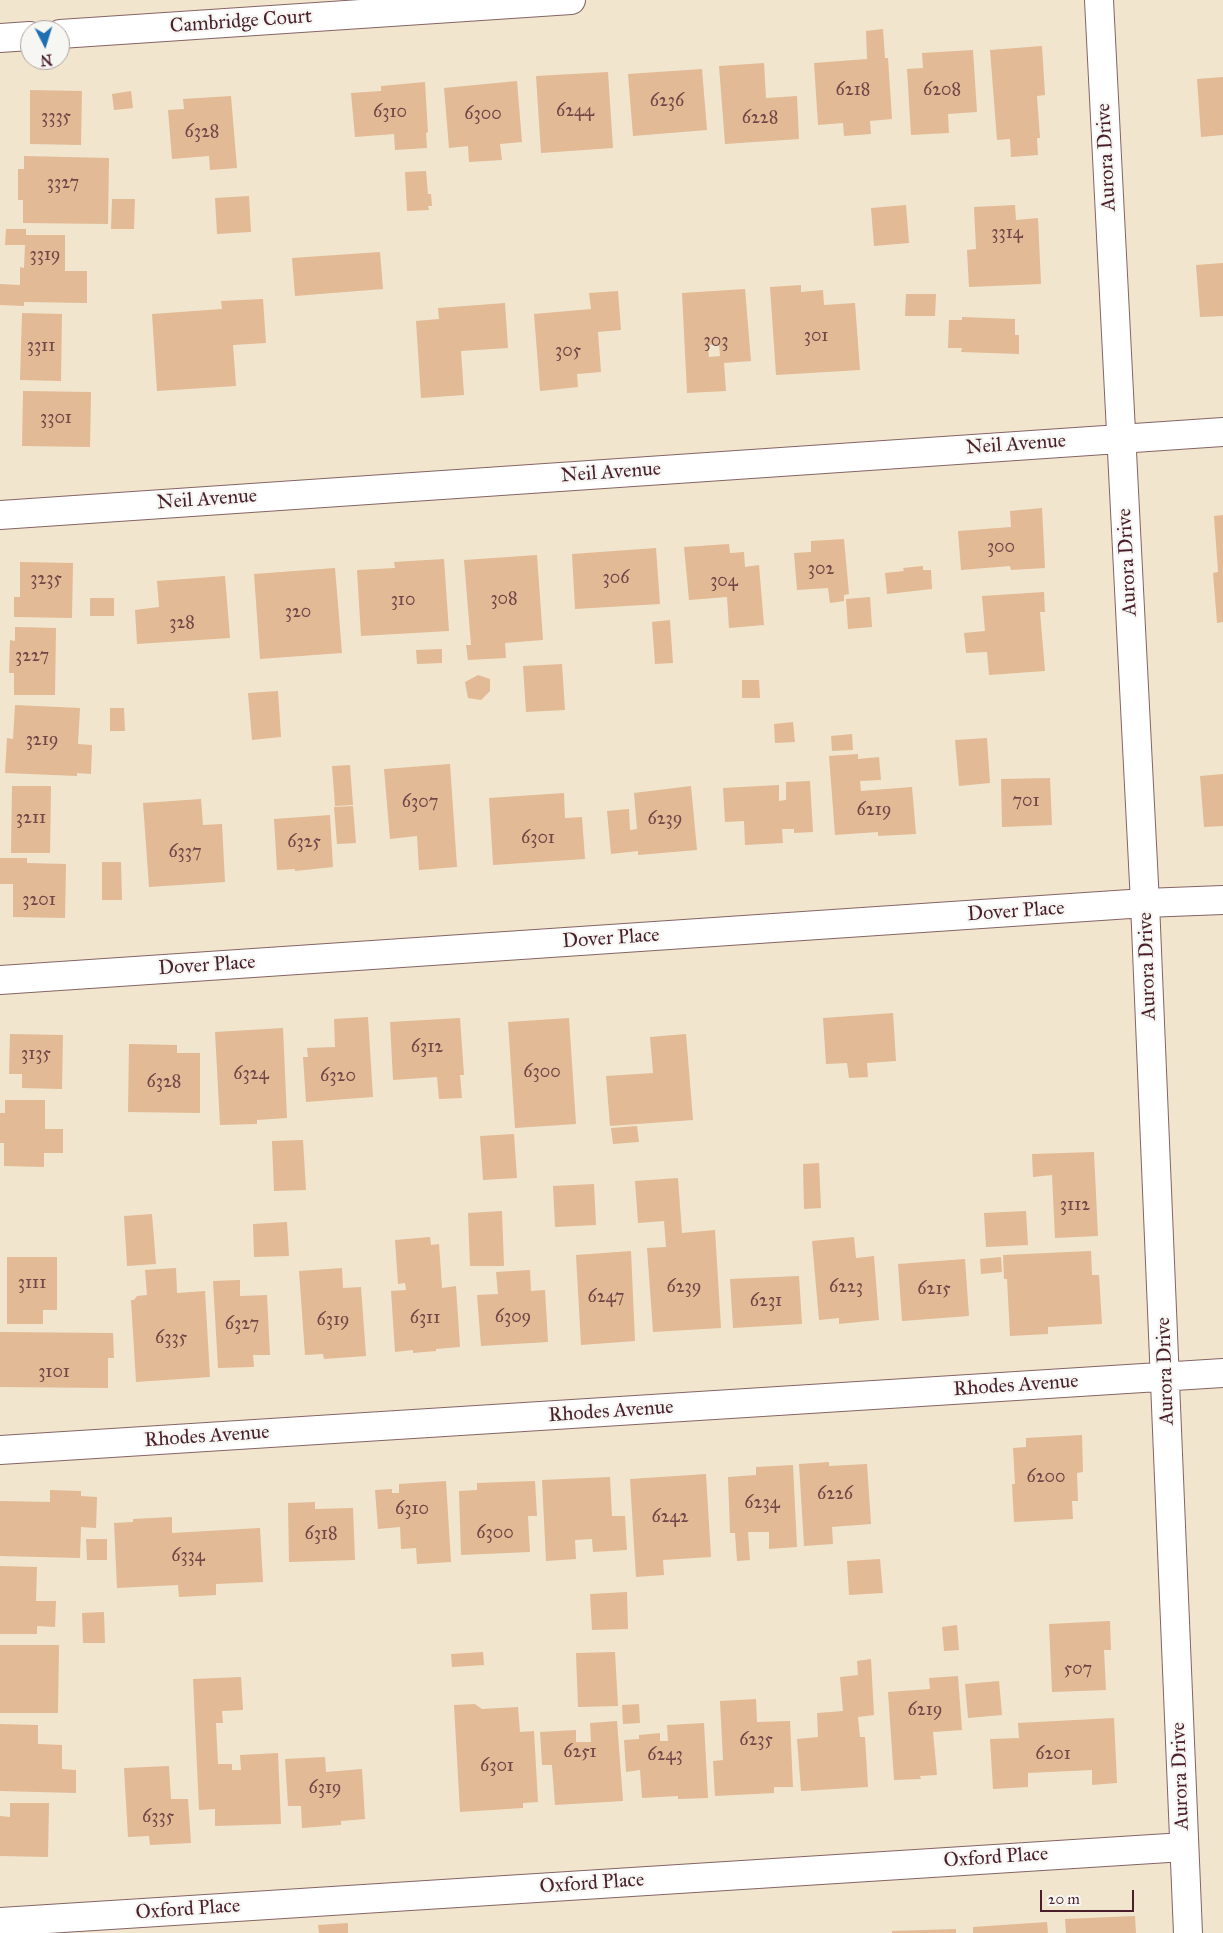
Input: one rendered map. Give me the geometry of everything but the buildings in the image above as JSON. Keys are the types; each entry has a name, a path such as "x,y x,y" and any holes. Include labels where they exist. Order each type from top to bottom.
{"street":[{"name":"Cambridge Court","path":"70,33 571,0"},
{"name":"Aurora Drive","path":"1099,0 1145,903 1188,1933"},
{"path":"0,38 20,37"},
{"name":"Neil Avenue","path":"0,515 1223,432"},
{"name":"Dover Place","path":"0,980 1145,903 1223,900"},
{"name":"Rhodes Avenue","path":"0,1450 1223,1373"},
{"name":"Oxford Place","path":"0,1922 1184,1846"}]}
